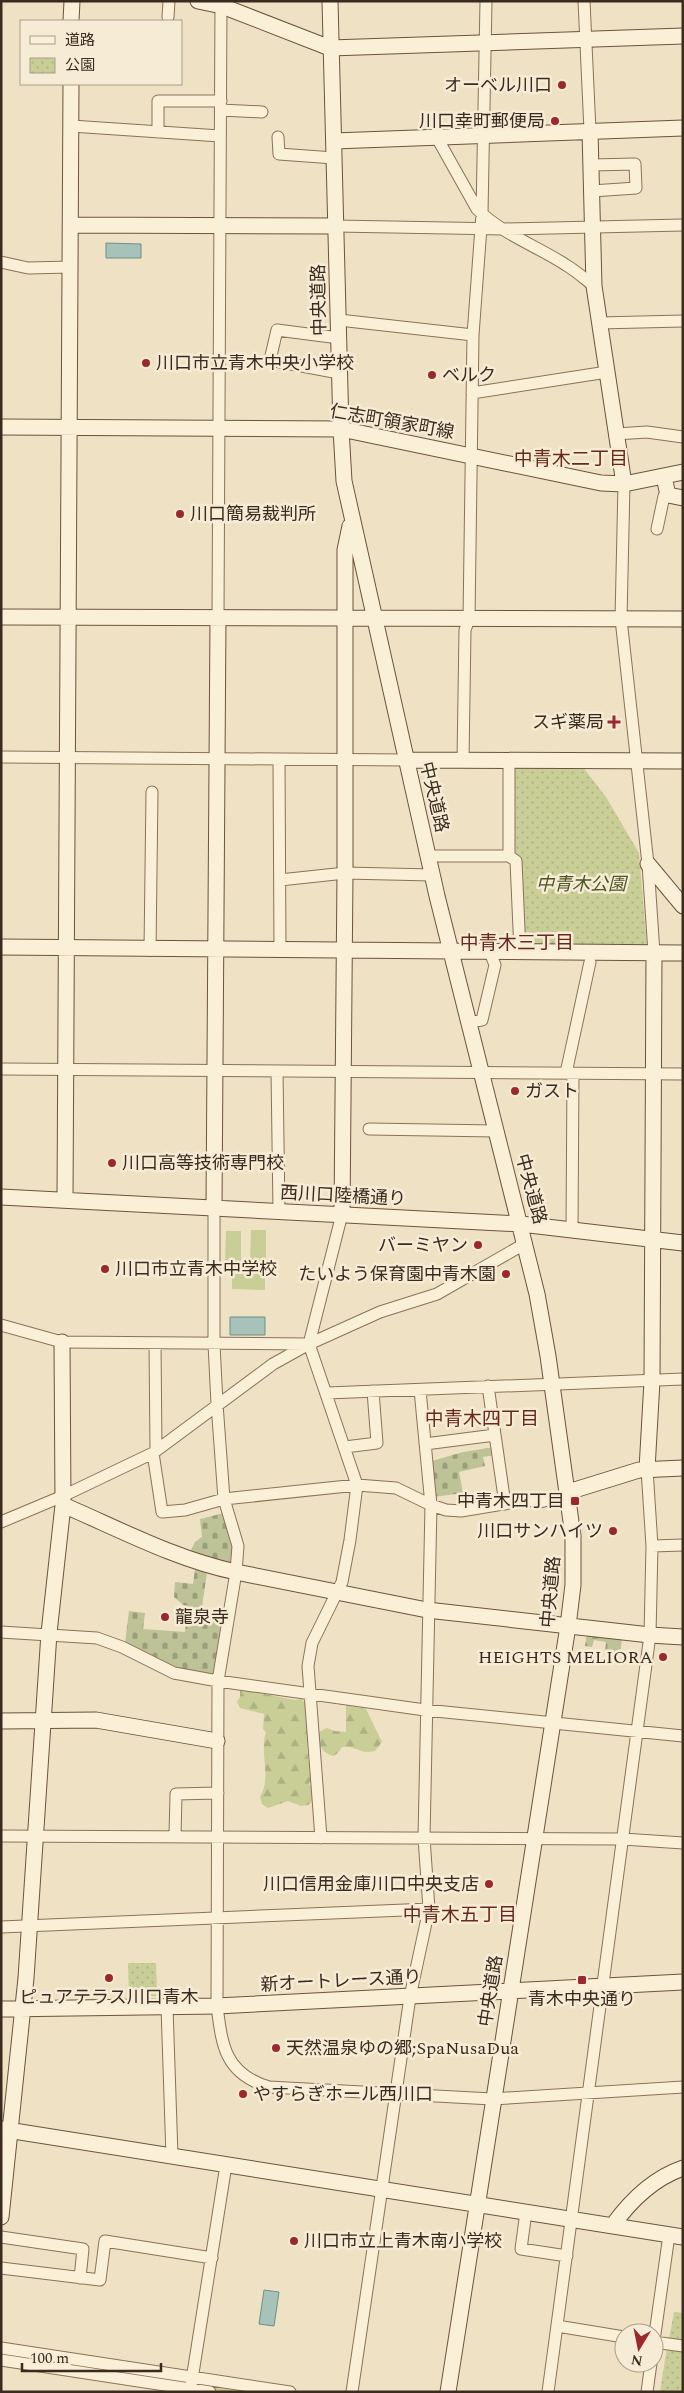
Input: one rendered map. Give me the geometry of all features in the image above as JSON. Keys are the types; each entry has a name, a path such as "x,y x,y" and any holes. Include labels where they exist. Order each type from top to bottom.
{"street":[{"path":"71,20 72,1"},
{"path":"168,17 169,1"},
{"path":"198,1 222,4 330,48 683,36"},
{"name":"中央道路","path":"330,1 339,373 344,481 450,952 526,1243 539,1303 568,1493 574,1559 568,1626 492,2098 448,2392"},
{"path":"463,760 466,630 470,619 473,335 482,214 486,1"},
{"path":"548,2392 650,1635 652,1546 647,1470 652,1381 654,953 648,864 622,618 624,484 594,286 594,228 584,1"},
{"path":"222,4 214,1344 224,1499 238,1546 236,1572 218,1681 217,2006 221,2041 226,2054 240,2072 258,2084 270,2087 396,2095 492,2098 683,2087"},
{"path":"65,1200 71,85"},
{"path":"158,132 158,102 221,106 262,112"},
{"path":"71,126 220,136"},
{"path":"334,142 436,136 683,128"},
{"path":"436,136 482,214 503,229 567,265 594,286"},
{"path":"278,137 280,154 334,158"},
{"path":"591,165 636,164 636,188 592,191"},
{"path":"71,225 336,226 480,229 683,225"},
{"path":"1,262 28,268 71,267"},
{"path":"339,320 473,335"},
{"path":"600,323 683,321"},
{"path":"339,338 277,330 270,360 339,373"},
{"path":"472,393 607,372"},
{"name":"仁志町領家町線","path":"1,427 341,429 601,482 624,484 664,478 683,472"},
{"path":"616,434 647,432 683,437"},
{"path":"664,478 668,494"},
{"path":"668,494 683,498"},
{"path":"657,529 664,496 668,494"},
{"path":"321,1838 308,1666 312,1642 342,1582 357,1485 309,1344 342,1214 346,873 345,618 346,550 352,519"},
{"path":"1,617 683,619"},
{"path":"1,757 683,761"},
{"path":"279,759 280,951"},
{"path":"509,760 509,856"},
{"path":"150,950 152,792"},
{"path":"428,856 509,856 516,861 520,952"},
{"path":"648,864 683,906"},
{"path":"280,880 346,873 432,875"},
{"path":"1,947 215,951 683,953"},
{"path":"469,1022 482,1020 495,965 490,952"},
{"path":"572,1230 570,1073 590,962"},
{"path":"1,1069 683,1074"},
{"path":"277,1071 279,1212"},
{"path":"370,1129 496,1131"},
{"name":"西川口陸橋通り","path":"1,1197 521,1224 683,1243"},
{"path":"1,1522 63,1500 154,1452 273,1364 309,1344 380,1312 437,1294 526,1243"},
{"path":"1,1325 62,1342 309,1344"},
{"path":"1,2217 6,2130 24,2010 48,1633 63,1500 62,1342"},
{"path":"155,1344 154,1452 162,1512 185,1510 224,1499 357,1485 396,1488 431,1505 446,1510 461,1511 527,1500 540,1502 647,1470 683,1468"},
{"path":"327,1393 683,1379"},
{"path":"488,1386 505,1504"},
{"path":"352,2392 410,1997 429,1909 424,1838 427,1610 431,1505 420,1390"},
{"path":"345,1447 377,1443 373,1391"},
{"path":"425,1444 495,1435"},
{"path":"63,1500 184,1558 208,1566 427,1610 683,1637"},
{"path":"652,1546 683,1546"},
{"path":"1,1632 48,1633 97,1638 122,1647 174,1674 218,1681 426,1710 683,1736"},
{"path":"1,1721 96,1720 217,1741"},
{"path":"175,1836 176,1794 218,1793"},
{"path":"1,1836 622,1839 683,1843"},
{"path":"1,1927 429,1909"},
{"name":"新オートレース通り","path":"1,2010 217,2006 683,1982"},
{"path":"168,2007 172,2156"},
{"path":"6,2130 676,2236 658,2323"},
{"path":"192,2386 226,2165"},
{"path":"613,2225 646,2188 664,2176 683,2168"},
{"path":"526,2212 521,2249 567,2256"},
{"path":"1,2237 83,2249 80,2278"},
{"path":"1,2268 100,2280 105,2241 212,2258"},
{"path":"557,2326 614,2335"},
{"path":"664,2343 683,2346"},
{"path":"1,2348 192,2386 210,2392"},
{"path":"1,2360 124,2372"},
{"path":"647,2392 650,2373"},
{"path":"192,2386 290,2392"}],"green space":[{"name":"中青木公園","path":"515,764 582,766 606,797 639,853 647,946 526,945 523,942 513,852"},
{"path":"251,1230 266,1230 266,1263 250,1263"},
{"path":"226,1231 241,1231 241,1264 225,1264"},
{"path":"232,1274 265,1274 265,1290 232,1289"},
{"path":"495,1447 496,1455 483,1457 485,1466 459,1472 463,1493 433,1497 432,1461 463,1452"},
{"path":"224,1513 235,1550 232,1564 189,1554 195,1542 202,1537 200,1519"},
{"path":"195,1569 207,1572 201,1614 224,1617 215,1674 211,1675 172,1668 125,1643 129,1611 145,1613 143,1629 185,1632 187,1608 174,1597 175,1582 193,1584"},
{"path":"587,1633 622,1638 620,1655 605,1652 606,1642 594,1640 592,1647 585,1646"},
{"path":"240,1691 295,1700 302,1699 308,1723 307,1752 311,1766 309,1770 311,1780 309,1784 313,1790 313,1800 308,1805 301,1806 288,1801 268,1808 262,1804 260,1797 265,1781 264,1740 266,1732 263,1729 264,1714 240,1708 237,1702 240,1697"},
{"path":"346,1705 366,1709 382,1742 375,1751 365,1752 351,1747 342,1747 333,1756 321,1748 319,1732 327,1728 346,1732"},
{"path":"128,1963 156,1963 157,1996 129,1997"},
{"path":"674,2312 683,2313 683,2341 669,2339"},
{"path":"667,2347 683,2350 683,2392 660,2392"},
{"path":"204,2384 263,2392 227,2392 205,2388"}],"water":[{"path":"106,243 141,244 141,258 106,258"},
{"path":"230,1317 265,1317 265,1335 230,1335"},
{"path":"264,2290 279,2292 274,2326 259,2324"}],"place":[{"name":"オーベル川口","path":"562,85"},
{"name":"川口幸町郵便局","path":"555,121"},
{"name":"川口市立青木中央小学校","path":"146,363"},
{"name":"ベルク","path":"432,375"},
{"name":"川口簡易裁判所","path":"180,514"},
{"name":"スギ薬局","path":"614,722"},
{"name":"ガスト","path":"515,1091"},
{"name":"川口高等技術専門校","path":"112,1163"},
{"name":"バーミヤン","path":"478,1245"},
{"name":"川口市立青木中学校","path":"105,1269"},
{"name":"たいよう保育園中青木園","path":"506,1274"},
{"name":"中青木四丁目","path":"575,1501"},
{"name":"川口サンハイツ","path":"613,1531"},
{"name":"龍泉寺","path":"165,1617"},
{"name":"HEIGHTS MELIORA","path":"663,1657"},
{"name":"川口信用金庫川口中央支店","path":"489,1884"},
{"name":"ピュアテラス川口青木","path":"109,1978"},
{"name":"青木中央通り","path":"582,1980"},
{"name":"天然温泉ゆの郷;SpaNusaDua","path":"276,2048"},
{"name":"やすらぎホール西川口","path":"243,2094"},
{"name":"川口市立上青木南小学校","path":"294,2241"}],"district":[{"name":"中青木二丁目","path":"571,459"},
{"name":"中青木三丁目","path":"517,943"},
{"name":"中青木四丁目","path":"482,1419"},
{"name":"中青木五丁目","path":"460,1915"}]}
